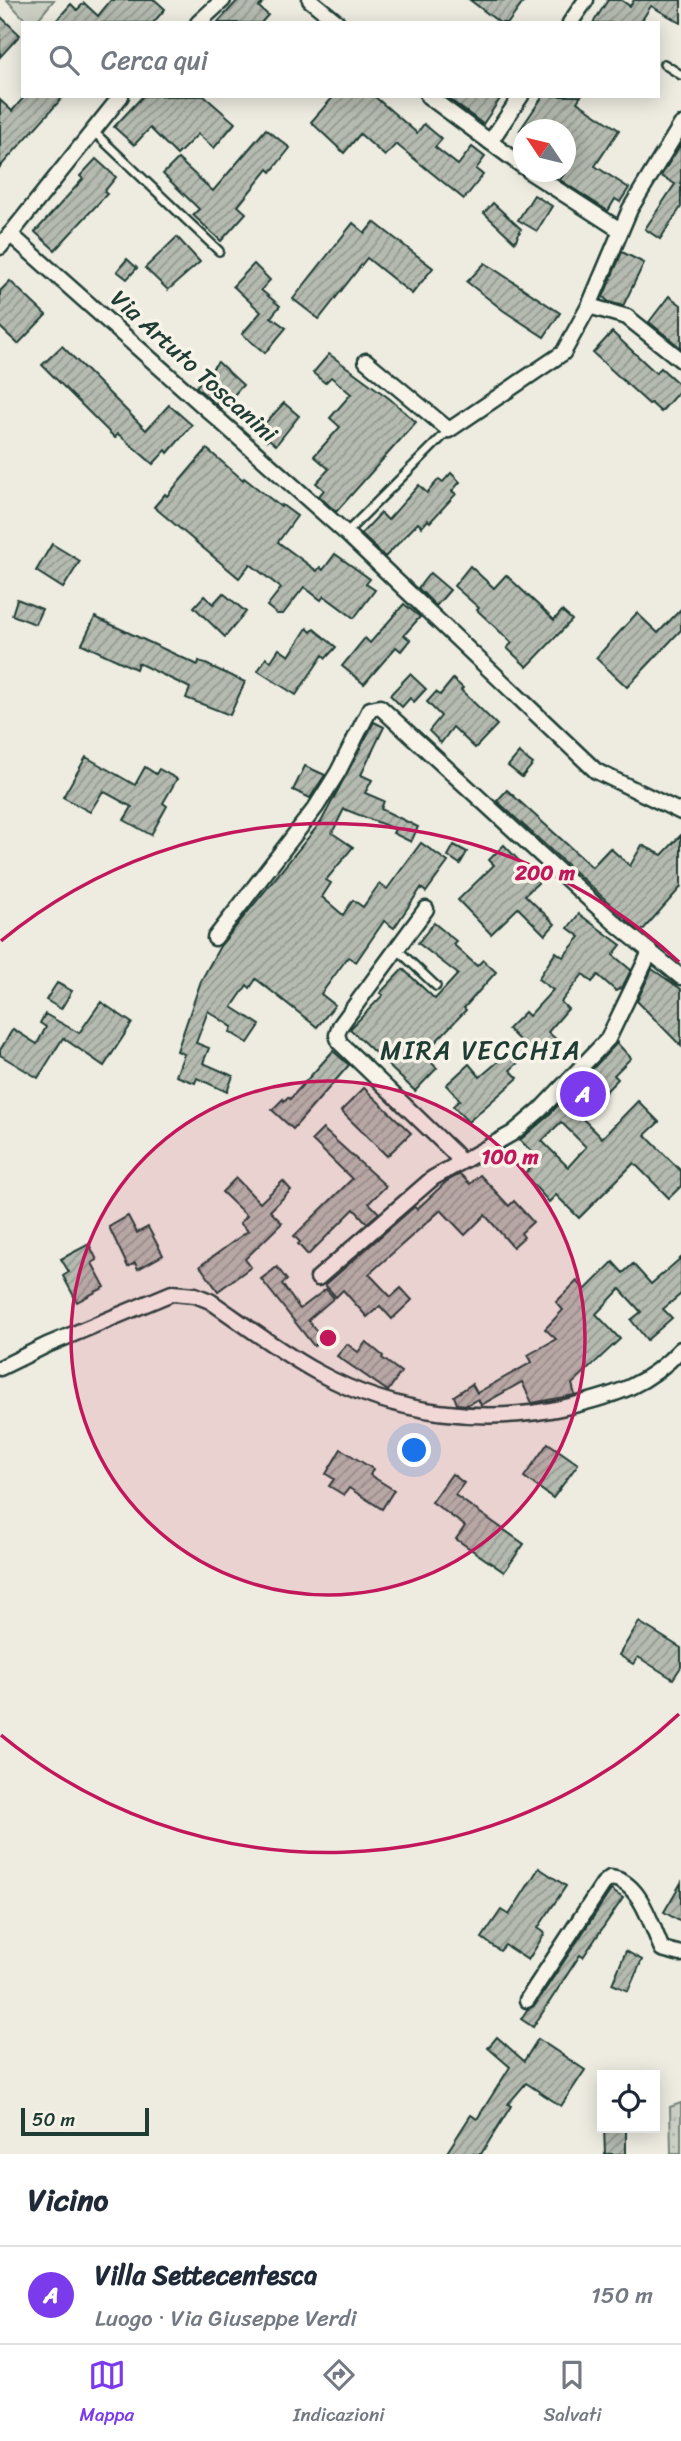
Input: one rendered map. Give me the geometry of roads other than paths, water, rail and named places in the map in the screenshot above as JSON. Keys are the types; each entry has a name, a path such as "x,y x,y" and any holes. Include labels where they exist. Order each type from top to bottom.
{"street":[{"path":"200,21 223,0"},
{"path":"310,0 336,21"},
{"path":"571,21 586,0"},
{"path":"0,247 119,98"},
{"path":"431,98 513,159"},
{"path":"490,142 520,98"},
{"path":"366,361 449,430 564,353 589,306 620,230 681,125"},
{"path":"546,182 620,230"},
{"name":"Via Artuto Toscanini","path":"10,233 346,533 596,771 681,811"},
{"path":"589,306 627,317 681,359"},
{"path":"215,938 316,807 338,772 370,709 380,707 605,914 681,977"},
{"path":"426,909 340,1026 337,1035 340,1042 455,1154 459,1161"},
{"path":"318,1278 433,1178 513,1133 540,1110 608,1039 650,952"},
{"path":"0,1368 47,1345 172,1293 194,1294 210,1301 317,1372 360,1391 428,1412 451,1415 496,1416 555,1410 617,1394 654,1374 681,1349"},
{"path":"527,2000 603,1884 610,1878 620,1878 631,1886 662,1949 681,1954"}],"lane":[{"path":"664,64 681,75"},
{"path":"92,130 219,251"},
{"path":"346,533 449,430"},
{"path":"397,949 436,986"}],"place":[{"name":"Villa Settecentesca","path":"583,1094"}],"district":[{"name":"MIRA VECCHIA","path":"481,1050"}]}
